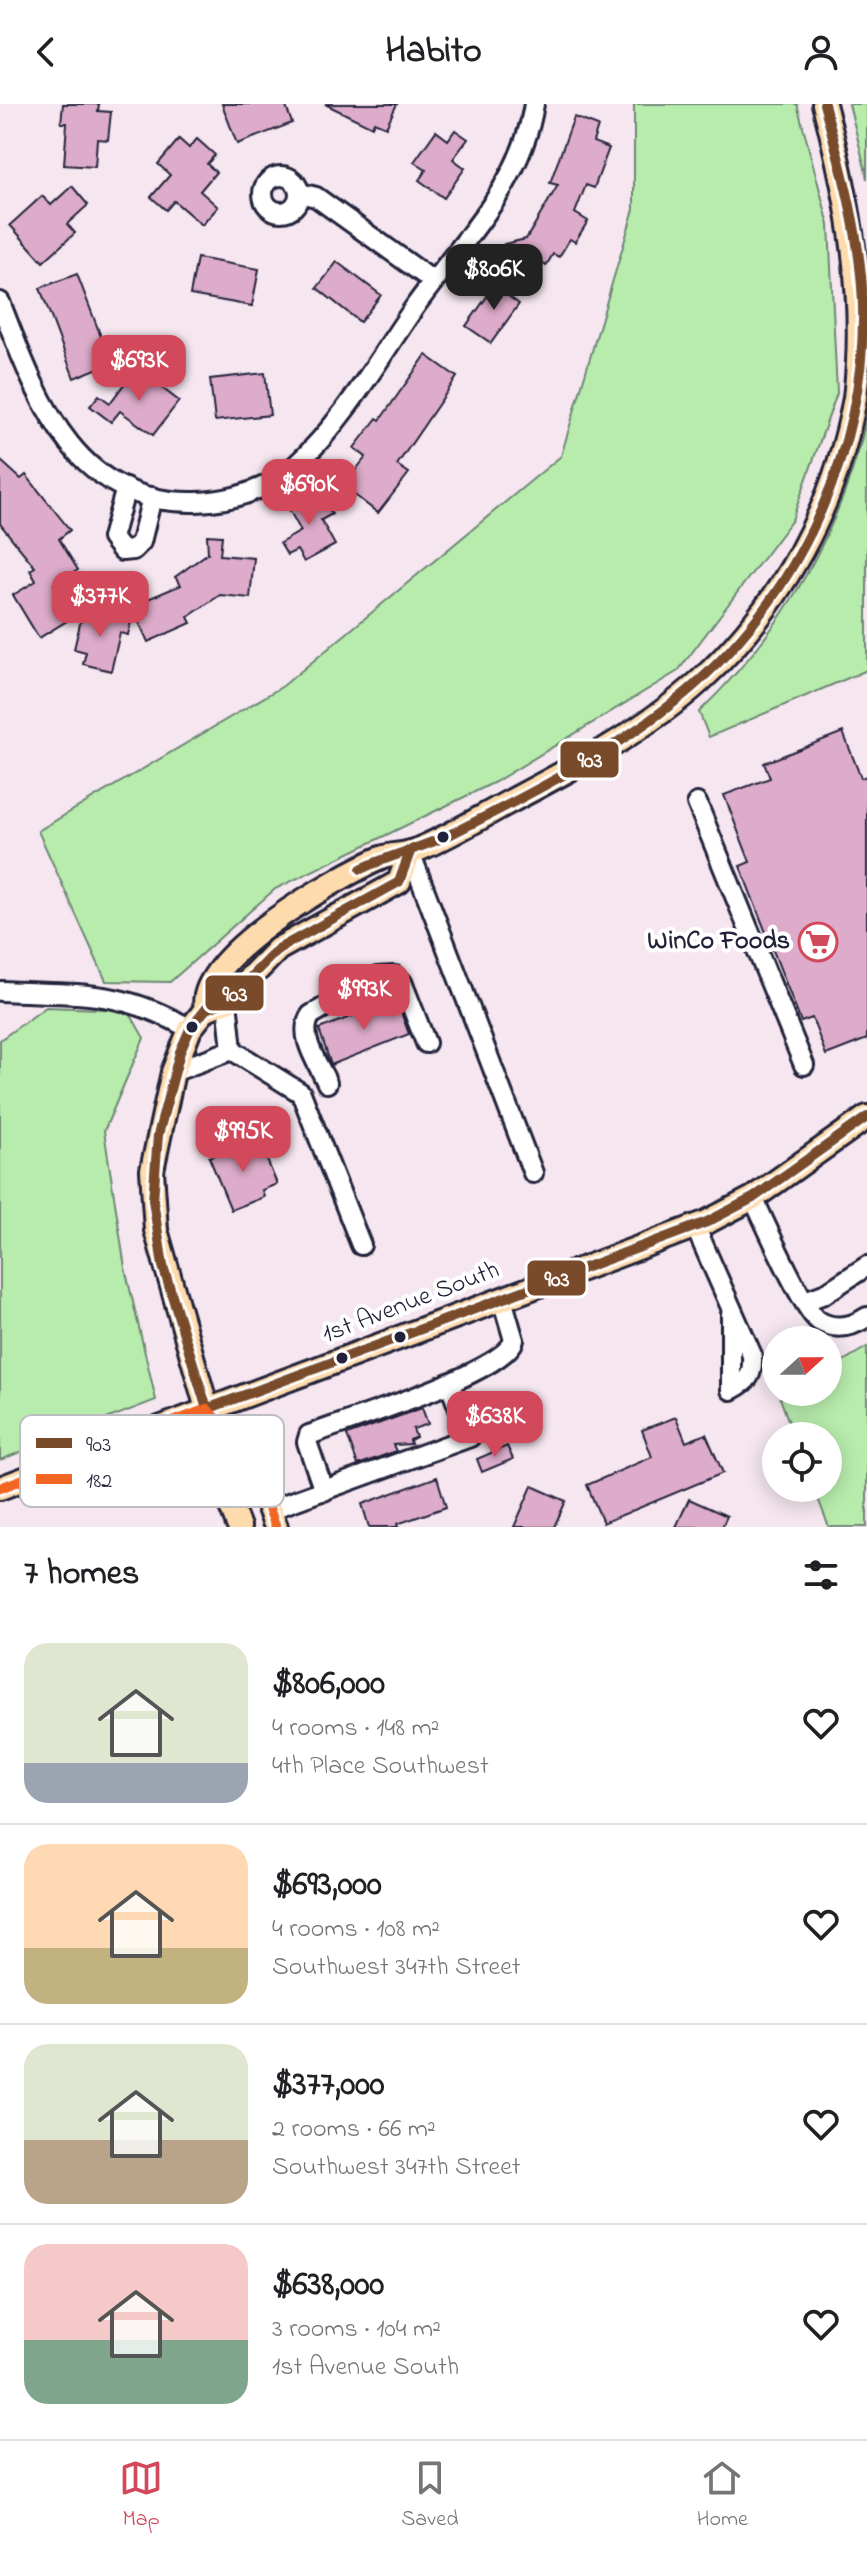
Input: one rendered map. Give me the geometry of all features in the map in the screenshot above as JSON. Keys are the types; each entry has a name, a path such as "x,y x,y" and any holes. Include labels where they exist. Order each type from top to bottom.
{"main road":[{"path":"206,1009 204,993 219,972 284,912 383,857 410,852 589,756 650,719 697,683 757,620 798,558 823,506 855,399 862,351 863,306 854,224 824,104"},
{"path":"208,1415 156,1230 152,1170 173,1072 190,1029 206,1009 227,1001 278,949 399,882 410,852"},
{"name":"1st Avenue South","path":"191,1415 695,1226 753,1198 867,1117"},
{"path":"207,1409 212,1415"},
{"name":"1st Avenue South","path":"0,1488 20,1480"},
{"path":"231,1507 239,1527"}],"street":[{"path":"0,302 33,383 61,435 93,469 140,493 185,502 222,500 258,489 284,474 330,426 433,281 497,200 516,167 534,104"},
{"path":"300,193 316,197 433,281"},
{"path":"697,803 804,1065"},
{"path":"410,852 533,1173"},
{"path":"327,1083 305,1035 305,1024 311,1015 377,977 395,976 402,982 426,1043"},
{"path":"0,991 121,998 156,1009 190,1029"},
{"path":"227,1001 232,1050"},
{"path":"173,1072 232,1050"},
{"path":"232,1050 301,1093 361,1245"},
{"path":"753,1198 814,1316 832,1326 851,1325 867,1317"},
{"path":"695,1226 731,1314"},
{"path":"805,1301 824,1294 867,1266"},
{"path":"324,1491 307,1442 309,1435 449,1383 496,1362 512,1347 513,1334 502,1299"},
{"path":"273,1518 324,1491 470,1437 449,1383"}],"green space":[{"path":"634,104 797,104 829,225 837,393 792,520 678,671 495,782 275,889 170,982 106,981 38,831 283,686 561,456 634,209"},
{"path":"849,104 867,104 867,179 865,168"},
{"path":"867,418 867,670 709,737 699,712 757,648 805,577 841,501"},
{"path":"46,1007 128,1010 144,1038 104,1131 125,1268 156,1400 117,1415 20,1415 20,1452 0,1460 0,1040"},
{"path":"867,1347 867,1527 829,1527 819,1502 842,1502 842,1422 789,1422 783,1406 842,1406 842,1362"}],"building":[{"path":"63,104 99,104 98,111 111,112 108,140 97,139 95,167 64,165 67,123 61,123"},
{"path":"222,104 285,104 292,123 237,144"},
{"path":"325,104 397,104 386,127 374,122 372,127"},
{"path":"574,117 598,126 593,142 609,148 594,188 586,185 575,213 588,221 575,242 570,239 559,257 553,254 546,266 537,259 509,266 504,244 526,239 558,185 550,183"},
{"path":"455,130 468,139 453,159 465,168 444,198 419,180 426,170 414,162 436,131 448,140"},
{"path":"179,139 189,148 197,139 215,155 207,164 216,172 200,191 218,207 202,225 174,201 166,210 151,197 170,175 158,164"},
{"path":"72,186 88,205 67,224 75,233 43,262 10,225 42,196 51,205"},
{"path":"197,258 259,269 252,306 190,295"},
{"path":"337,262 381,295 360,322 317,288"},
{"path":"77,274 111,363 74,378 40,288"},
{"path":"501,277 513,286 507,295 519,304 491,343 466,326"},
{"path":"426,355 457,377 397,465 409,473 378,513 343,486 366,457 354,448 377,418 380,420"},
{"path":"136,368 179,401 153,435 120,411 111,422 90,406 99,395 110,403"},
{"path":"265,373 270,415 215,421 210,379"},
{"path":"0,460 21,479 26,475 70,530 59,539 78,570 54,584 69,607 83,611 39,638 13,595 36,581 30,570 35,567 0,524"},
{"path":"318,489 332,514 321,520 335,545 304,562 297,550 287,555 280,543 301,531 287,506"},
{"path":"207,535 222,536 220,555 254,558 250,598 220,595 188,617 191,623 148,642 137,618 148,613 143,601 181,585 175,577 208,553"},
{"path":"83,611 131,622 128,635 120,633 111,671 83,664 86,652 74,649"},
{"name":"WinCo Foods","path":"843,732 861,778 867,776 867,1039 826,1055 812,1018 801,1022 740,866 750,862 724,795 770,778 764,763"},
{"path":"396,999 409,1034 331,1065 319,1029"},
{"path":"260,1143 277,1184 262,1190 264,1197 231,1210 209,1157 244,1144 246,1149"},
{"path":"422,1408 428,1424 413,1429 416,1437 410,1440 411,1444 393,1445 396,1451 358,1465 347,1435"},
{"path":"676,1417 686,1442 706,1434 723,1473 603,1523 587,1485 652,1457 642,1430"},
{"path":"507,1446 513,1459 482,1472 477,1459"},
{"path":"437,1477 446,1507 397,1524 398,1527 369,1527 362,1504"},
{"path":"532,1486 566,1501 554,1527 514,1527"},
{"path":"689,1499 727,1516 722,1527 676,1527"}],"transit line":[{"name":"903","path":"361,869 440,839 482,818 580,766 642,726 698,682 735,645 797,559 821,511 840,462 853,411 861,358 863,306 859,254 844,178 824,104"},
{"name":"903","path":"410,852 399,882 278,949 227,1001 206,1009 190,1029 180,1052 158,1135 153,1200 163,1266 207,1409 707,1222 753,1198 867,1117"},
{"name":"182","path":"207,1409 212,1415"},
{"name":"182","path":"191,1415 207,1409"},
{"name":"182","path":"0,1488 20,1480"},
{"name":"182","path":"268,1507 276,1527"}],"place":[{"name":"WinCo Foods","path":"818,942"}]}
